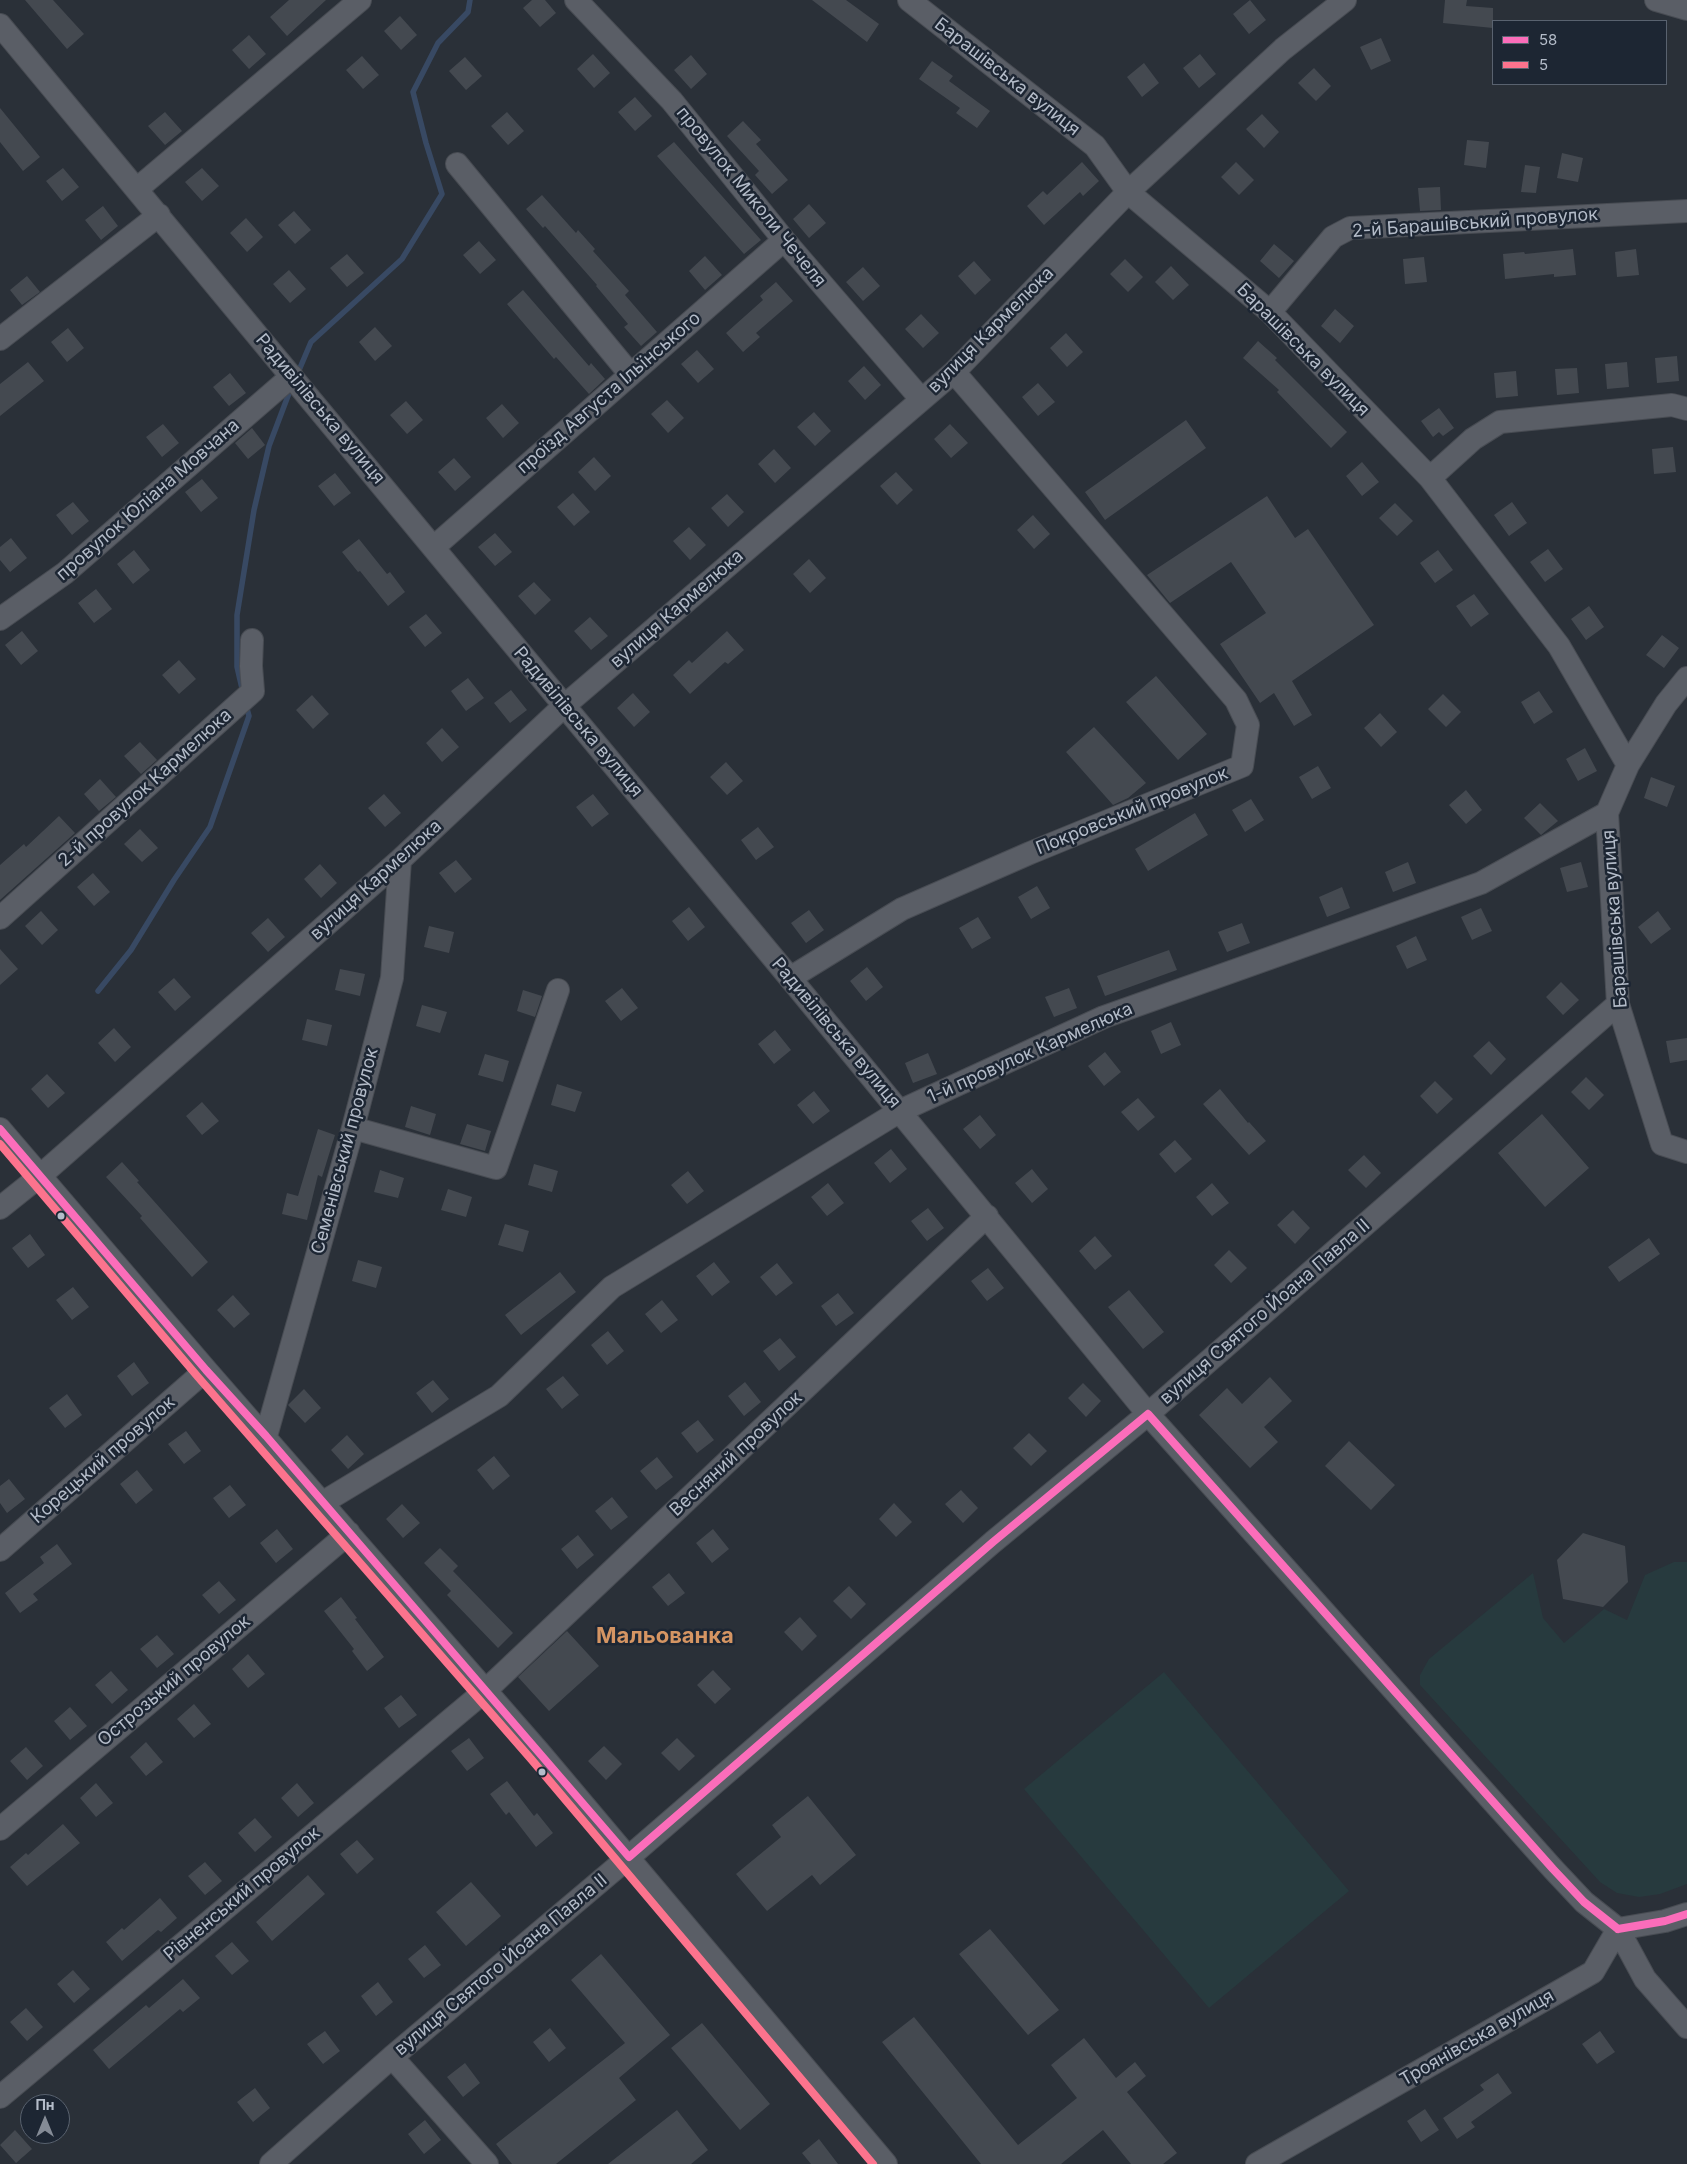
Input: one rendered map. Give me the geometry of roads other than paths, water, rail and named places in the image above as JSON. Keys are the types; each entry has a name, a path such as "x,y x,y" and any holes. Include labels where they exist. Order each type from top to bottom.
{"street":[{"path":"137,189 360,0"},
{"name":"провулок Миколи Чечеля","path":"576,0 672,100 784,240 921,399"},
{"name":"Барашівська вулиця","path":"909,0 1095,146 1128,192 1270,312 1430,478 1559,646 1628,765"},
{"name":"вулиця Кармелюка","path":"0,1208 40,1176 400,860 564,706 954,372 1128,192 1283,49 1345,0"},
{"path":"1656,0 1687,9"},
{"name":"Радивілівська вулиця","path":"3,35 137,189 987,1216 1148,1414 1553,1869 1584,1902 1618,1928 1645,1979 1687,2027"},
{"path":"457,164 630,374"},
{"name":"2-й Барашівський провулок","path":"1270,312 1333,237 1350,228 1687,211"},
{"path":"0,339 158,215"},
{"name":"проїзд Августа Ільїнського","path":"434,547 784,240"},
{"name":"Покровський провулок","path":"790,978 902,909 1030,853 1242,766 1248,725 1236,700 954,372"},
{"name":"провулок Юліана Мовчана","path":"0,619 65,573 292,376"},
{"path":"1430,478 1473,439 1500,422 1672,405 1687,409"},
{"name":"2-й провулок Кармелюка","path":"0,918 252,691 250,666 252,640"},
{"path":"1608,813 1628,765 1666,704 1687,678"},
{"name":"Барашівська вулиця","path":"1608,813 1618,1004 1662,1144 1687,1152"},
{"name":"1-й провулок Кармелюка","path":"322,1503 499,1396 612,1287 900,1111 1104,1017 1481,883 1608,813"},
{"name":"Семенівський провулок","path":"266,1436 353,1128 392,978 400,860"},
{"path":"353,1128 496,1168 558,990"},
{"name":"вулиця Святого Йоана Павла II","path":"271,2164 392,2057 629,1857 993,1542 1148,1414 1618,1004"},
{"path":"0,1129 206,1370 266,1436 484,1692 629,1857 886,2164"},
{"name":"Весняний провулок","path":"484,1692 987,1216"},
{"name":"Корецький провулок","path":"0,1550 206,1370"},
{"name":"Острозький провулок","path":"0,1829 349,1533"},
{"name":"Рівненський провулок","path":"0,2097 484,1692"},
{"path":"1618,1928 1665,1921 1687,1914"},
{"name":"Троянівська вулиця","path":"1257,2164 1593,1972 1618,1928"},
{"path":"392,2057 487,2164"}],"waterway":[{"path":"297,375 311,342 402,259 442,194 413,92 438,43 468,12 470,0"},
{"path":"243,693 237,667 237,615 254,510 269,446 291,388"},
{"path":"98,991 131,950 174,880 210,827 249,716 246,705"}],"district":[{"name":"Мальованка","path":"665,1636"}]}
